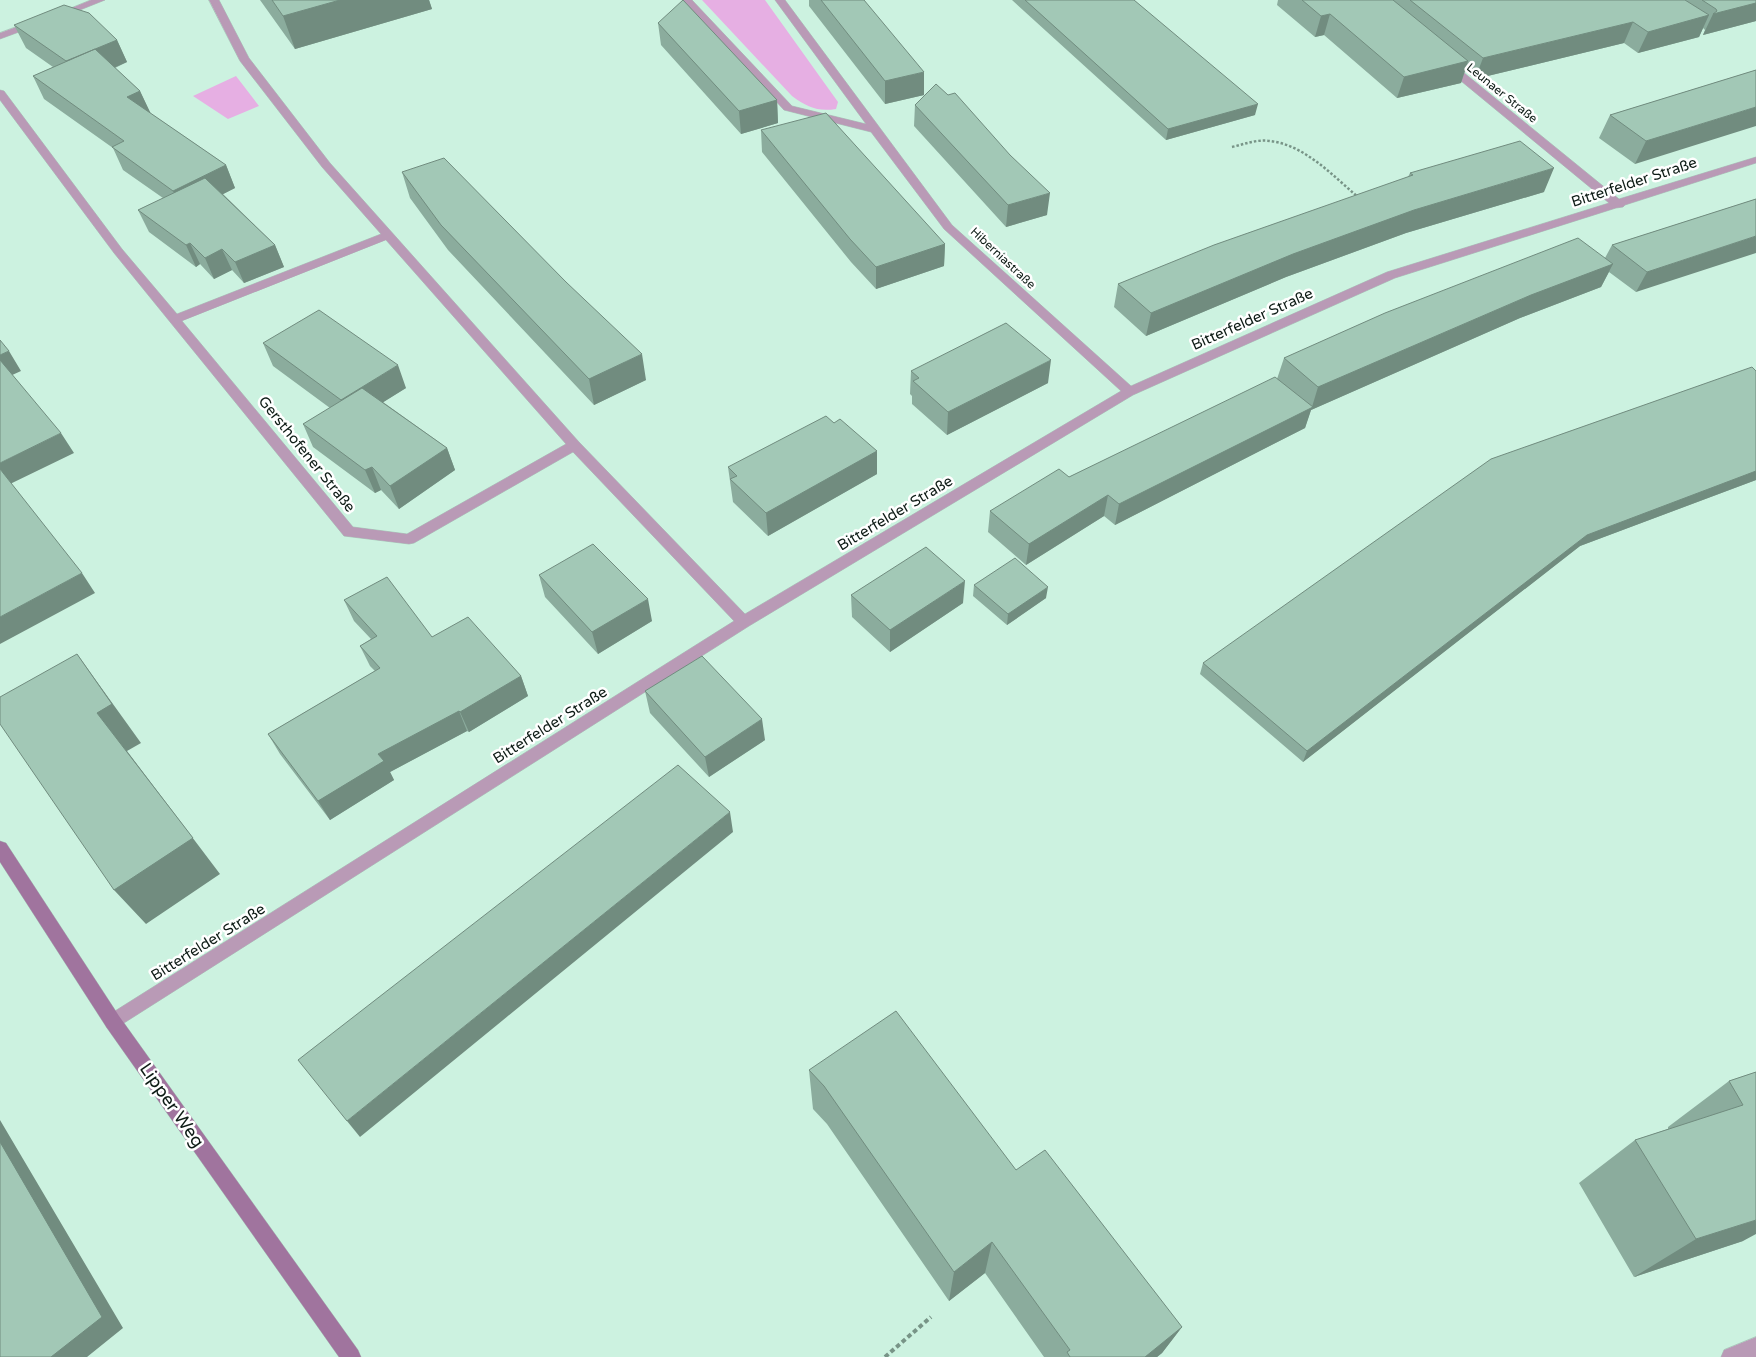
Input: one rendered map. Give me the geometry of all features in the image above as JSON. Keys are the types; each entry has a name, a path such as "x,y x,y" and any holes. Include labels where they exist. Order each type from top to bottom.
{"street":[{"path":"0,36 100,0"},
{"path":"214,0 244,59 326,166 574,445 744,622"},
{"path":"687,0 788,108 875,130"},
{"name":"Hiberniastraße","path":"780,0 948,227 1129,392"},
{"name":"Leunaer Straße","path":"1437,56 1619,205"},
{"name":"Gersthofener Straße","path":"0,93 118,251 176,319 349,532 409,539 574,445"},
{"name":"Bitterfelder Straße","path":"113,1022 744,622 1129,392 1390,275 1619,205 1756,160"},
{"path":"176,319 388,235"},
{"name":"Lipper Weg","path":"0,848 113,1022 351,1357"},
{"path":"1731,1357 1756,1347"}],"path":[{"path":"1232,147 1256,141 1283,144 1306,154 1359,198"},
{"path":"885,1357 931,1317"}],"shaded area":[{"path":"702,0 765,0 838,102 836,109 824,110 813,108 792,96"},
{"path":"236,76 259,106 228,119 193,96"}],"building":[{"path":"272,0 340,0 283,16"},
{"path":"683,0 777,100 739,111 658,23"},
{"path":"821,0 864,0 924,72 885,81"},
{"path":"1025,0 1134,0 1258,104 1168,129"},
{"path":"1302,0 1393,0 1468,61 1404,77 1330,14 1321,16"},
{"path":"1410,0 1685,0 1709,15 1648,32 1633,22 1483,58"},
{"path":"1702,0 1756,0 1756,3 1713,14 1717,11 1716,9"},
{"path":"64,5 89,13 117,40 66,61 14,25"},
{"path":"95,49 140,91 127,97 226,165 173,191 112,147 124,141 33,76"},
{"path":"1756,70 1756,107 1646,141 1610,115"},
{"path":"936,84 948,95 955,93 1010,155 1050,193 1008,205 915,105"},
{"path":"826,113 945,244 876,267 850,239 761,130"},
{"path":"1520,141 1554,168 1414,210 1293,254 1151,313 1118,284 1214,245 1413,175 1410,173"},
{"path":"444,158 566,282 642,354 589,379 441,225 402,172"},
{"path":"205,178 275,245 235,262 222,249 205,258 190,243 186,245 138,210"},
{"path":"1756,199 1756,236 1647,272 1612,245"},
{"path":"1578,238 1613,264 1531,295 1318,387 1284,358 1385,313"},
{"path":"319,310 398,365 341,400 263,343"},
{"path":"1006,323 1051,360 948,412 913,381 919,378 911,371"},
{"path":"0,340 9,351 0,355"},
{"path":"0,360 61,433 0,463"},
{"path":"1752,367 1756,371 1756,471 1587,535 1307,751 1203,663 1491,459"},
{"path":"1275,377 1313,407 1119,504 1108,495 1029,544 990,511 1059,469 1069,477"},
{"path":"362,388 447,448 390,486 372,467 365,470 303,424"},
{"path":"826,416 834,423 840,419 877,451 766,513 730,479 737,476 728,467"},
{"path":"0,469 82,573 0,617"},
{"path":"593,544 648,599 592,632 539,575"},
{"path":"926,547 965,581 890,630 851,595"},
{"path":"1015,558 1048,587 1008,614 974,585"},
{"path":"387,577 432,637 468,617 521,676 460,712 378,754 384,761 318,801 268,734 380,668 360,646 377,636 344,600"},
{"path":"77,654 112,704 97,713 193,838 114,890 0,724 0,697"},
{"path":"702,656 762,719 705,757 645,691"},
{"path":"678,765 730,812 347,1121 298,1060"},
{"path":"896,1011 1016,1170 1045,1150 1182,1327 1145,1357 1070,1357 1067,1352 1070,1350 992,1242 954,1272 824,1086 809,1070"},
{"path":"1756,1072 1756,1220 1696,1239 1635,1140 1743,1105 1729,1081"},
{"path":"0,1142 102,1317 51,1357 0,1357"}]}
